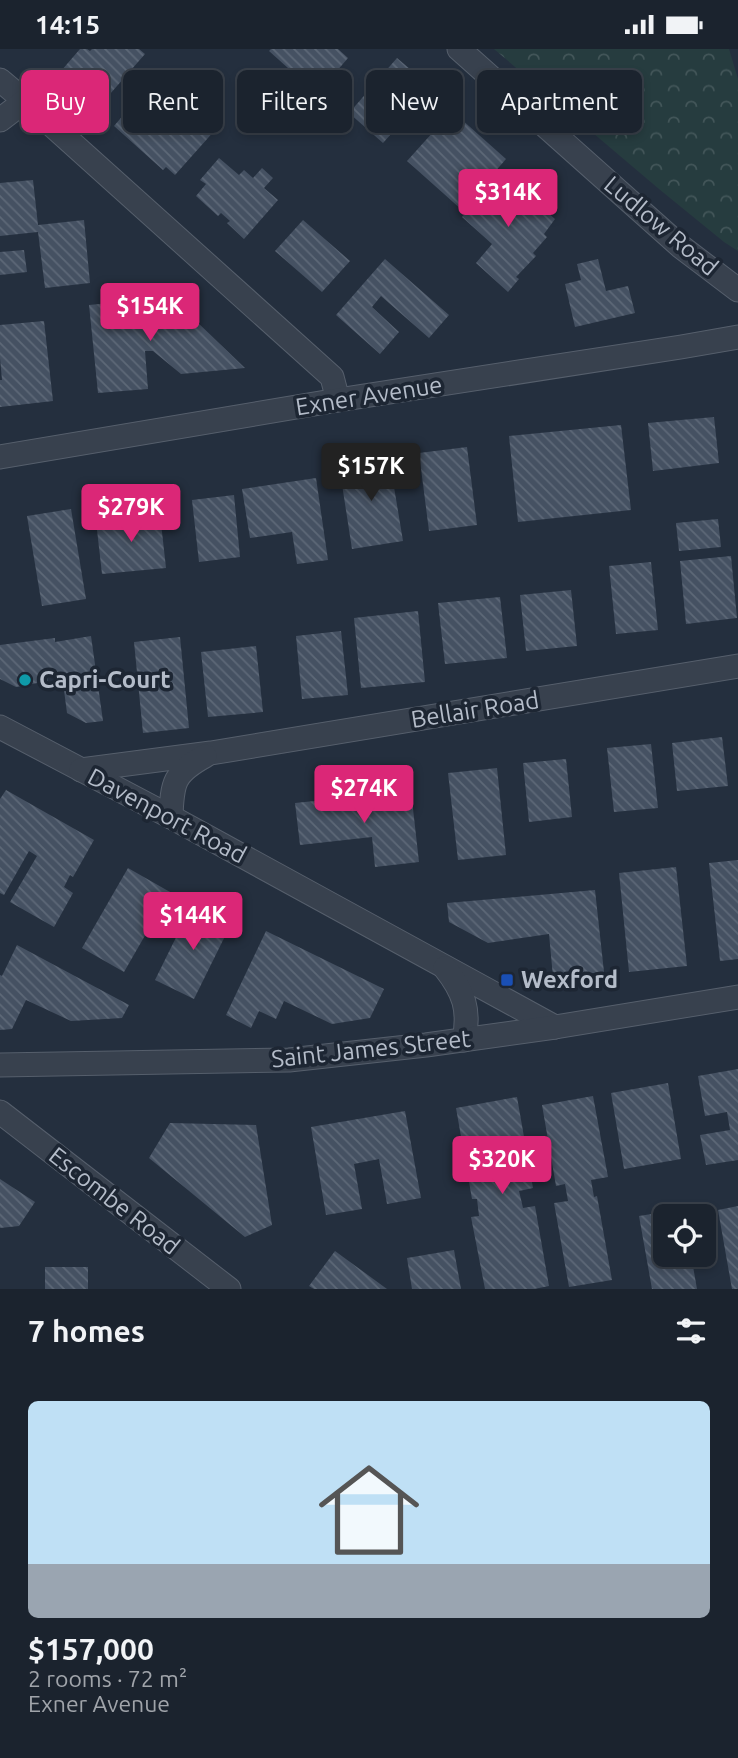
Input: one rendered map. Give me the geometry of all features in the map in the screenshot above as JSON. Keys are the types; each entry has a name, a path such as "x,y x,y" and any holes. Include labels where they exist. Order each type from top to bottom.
{"street":[{"name":"Ludlow Road","path":"459,49 680,246 738,290"},
{"path":"0,80 21,98"},
{"path":"0,120 21,104"},
{"path":"60,133 331,377 338,400"},
{"name":"Exner Avenue","path":"0,457 738,337"},
{"name":"Bellair Road","path":"81,770 211,753 738,666"},
{"name":"Davenport Road","path":"0,727 171,817 555,1027"},
{"name":"Bellair Road","path":"171,817 173,788 177,777 187,767 211,753"},
{"name":"Davenport Road","path":"443,966 455,981 465,1002 467,1018 464,1040"},
{"name":"Saint James Street","path":"0,1065 289,1060 464,1040 738,997"},
{"name":"Escombe Road","path":"0,1112 229,1289"}],"green space":[{"path":"494,49 729,49 738,79 738,251 593,133 642,133 642,70 519,70"}],"building":[{"path":"80,49 139,49 145,54 131,70 123,70 123,79 109,95 109,70 62,70"},
{"path":"338,49 348,58 338,70 290,70 269,51"},
{"path":"397,58 411,70 387,70"},
{"path":"366,94 366,128 352,116 352,110"},
{"path":"123,115 123,133 212,133 175,175 166,167 163,170 114,126"},
{"path":"463,121 506,159 462,210 407,161 432,133 463,133"},
{"path":"372,133 392,133 383,143"},
{"path":"219,158 239,175 244,170 253,178 262,168 273,178 264,188 278,200 244,239 227,223 230,221 221,213 218,216 196,196 206,184 200,180"},
{"path":"502,172 555,219 544,234 547,237 533,253 536,256 516,277 519,279 508,292 476,263 492,244 462,217"},
{"path":"33,180 38,225 84,220 90,283 45,288 38,232 0,236 0,183"},
{"path":"303,220 350,261 322,292 275,251"},
{"path":"24,250 27,272 0,275 0,252"},
{"path":"385,259 449,315 429,338 381,296 372,307 399,332 380,354 336,315"},
{"path":"598,259 606,291 628,286 635,313 575,327 565,284 581,280 577,264"},
{"path":"171,297 245,368 181,374 153,351 145,351 148,389 98,393 89,305"},
{"path":"44,321 53,401 0,407 0,325"},
{"path":"714,417 719,463 653,471 648,423"},
{"path":"621,425 631,510 518,522 509,436"},
{"path":"467,447 477,525 429,531 419,453"},
{"path":"389,457 403,541 352,549 339,465"},
{"path":"316,478 328,560 297,564 292,532 250,538 242,489"},
{"path":"234,495 240,557 199,562 192,500"},
{"path":"71,509 86,599 42,606 27,516"},
{"path":"160,514 166,568 102,574 96,521"},
{"path":"718,519 721,547 679,551 676,523"},
{"path":"731,556 737,618 686,624 680,561"},
{"path":"651,562 658,630 616,634 609,566"},
{"path":"571,590 577,646 526,651 520,595"},
{"path":"500,597 507,658 445,664 438,603"},
{"path":"418,611 425,682 361,688 354,618"},
{"path":"341,631 348,695 302,699 296,636"},
{"name":"Capri-Court","path":"91,636 103,721 86,723 67,713 62,675 47,677 48,681 16,687 0,679 0,645 55,638 55,642"},
{"path":"180,637 189,728 143,733 134,642"},
{"path":"256,646 263,712 208,717 201,652"},
{"path":"722,737 728,786 677,791 672,743"},
{"path":"651,744 658,808 614,812 607,748"},
{"path":"566,759 572,817 529,822 523,763"},
{"path":"497,768 506,855 458,860 448,773"},
{"path":"6,790 94,840 73,877 70,875 64,887 73,893 54,927 10,902 37,856 29,851 4,895 0,893 0,799"},
{"path":"411,791 419,862 375,867 372,837 300,845 295,803"},
{"path":"738,860 738,959 720,961 709,863"},
{"path":"676,867 687,966 629,972 619,873"},
{"path":"128,868 170,892 124,972 82,948"},
{"path":"595,890 604,972 553,977 549,934 488,943 449,922 447,903"},
{"path":"192,905 231,924 194,999 155,980"},
{"path":"266,931 384,989 370,1018 332,1024 284,1001 276,1019 259,1011 251,1028 226,1015"},
{"path":"17,945 129,1005 122,1018 71,1021 26,1000 12,1029 0,1030 0,975 2,976"},
{"path":"738,1069 738,1160 706,1165 700,1135 730,1130 727,1112 705,1116 698,1076"},
{"path":"668,1083 681,1159 624,1169 611,1093"},
{"path":"593,1096 608,1177 591,1180 594,1197 597,1196 612,1280 569,1287 554,1203 568,1201 565,1184 556,1186 542,1105"},
{"path":"517,1097 533,1188 519,1191 523,1208 535,1206 549,1286 534,1289 485,1289 471,1217 479,1216 477,1199 472,1199 456,1108"},
{"path":"405,1111 421,1198 387,1204 379,1159 354,1164 362,1209 326,1215 311,1127"},
{"path":"170,1123 256,1125 272,1225 245,1237 149,1158"},
{"path":"0,1179 35,1202 19,1226 0,1228"},
{"path":"738,1206 738,1289 732,1289 718,1210"},
{"path":"653,1214 653,1267 693,1267 697,1289 652,1289 639,1216"},
{"path":"454,1250 461,1289 412,1289 407,1258"},
{"path":"335,1251 387,1289 314,1289 309,1286"},
{"path":"45,1267 88,1267 88,1289 45,1289"}],"place":[{"name":"Capri-Court","path":"25,680"},
{"name":"Wexford","path":"507,980"}]}
